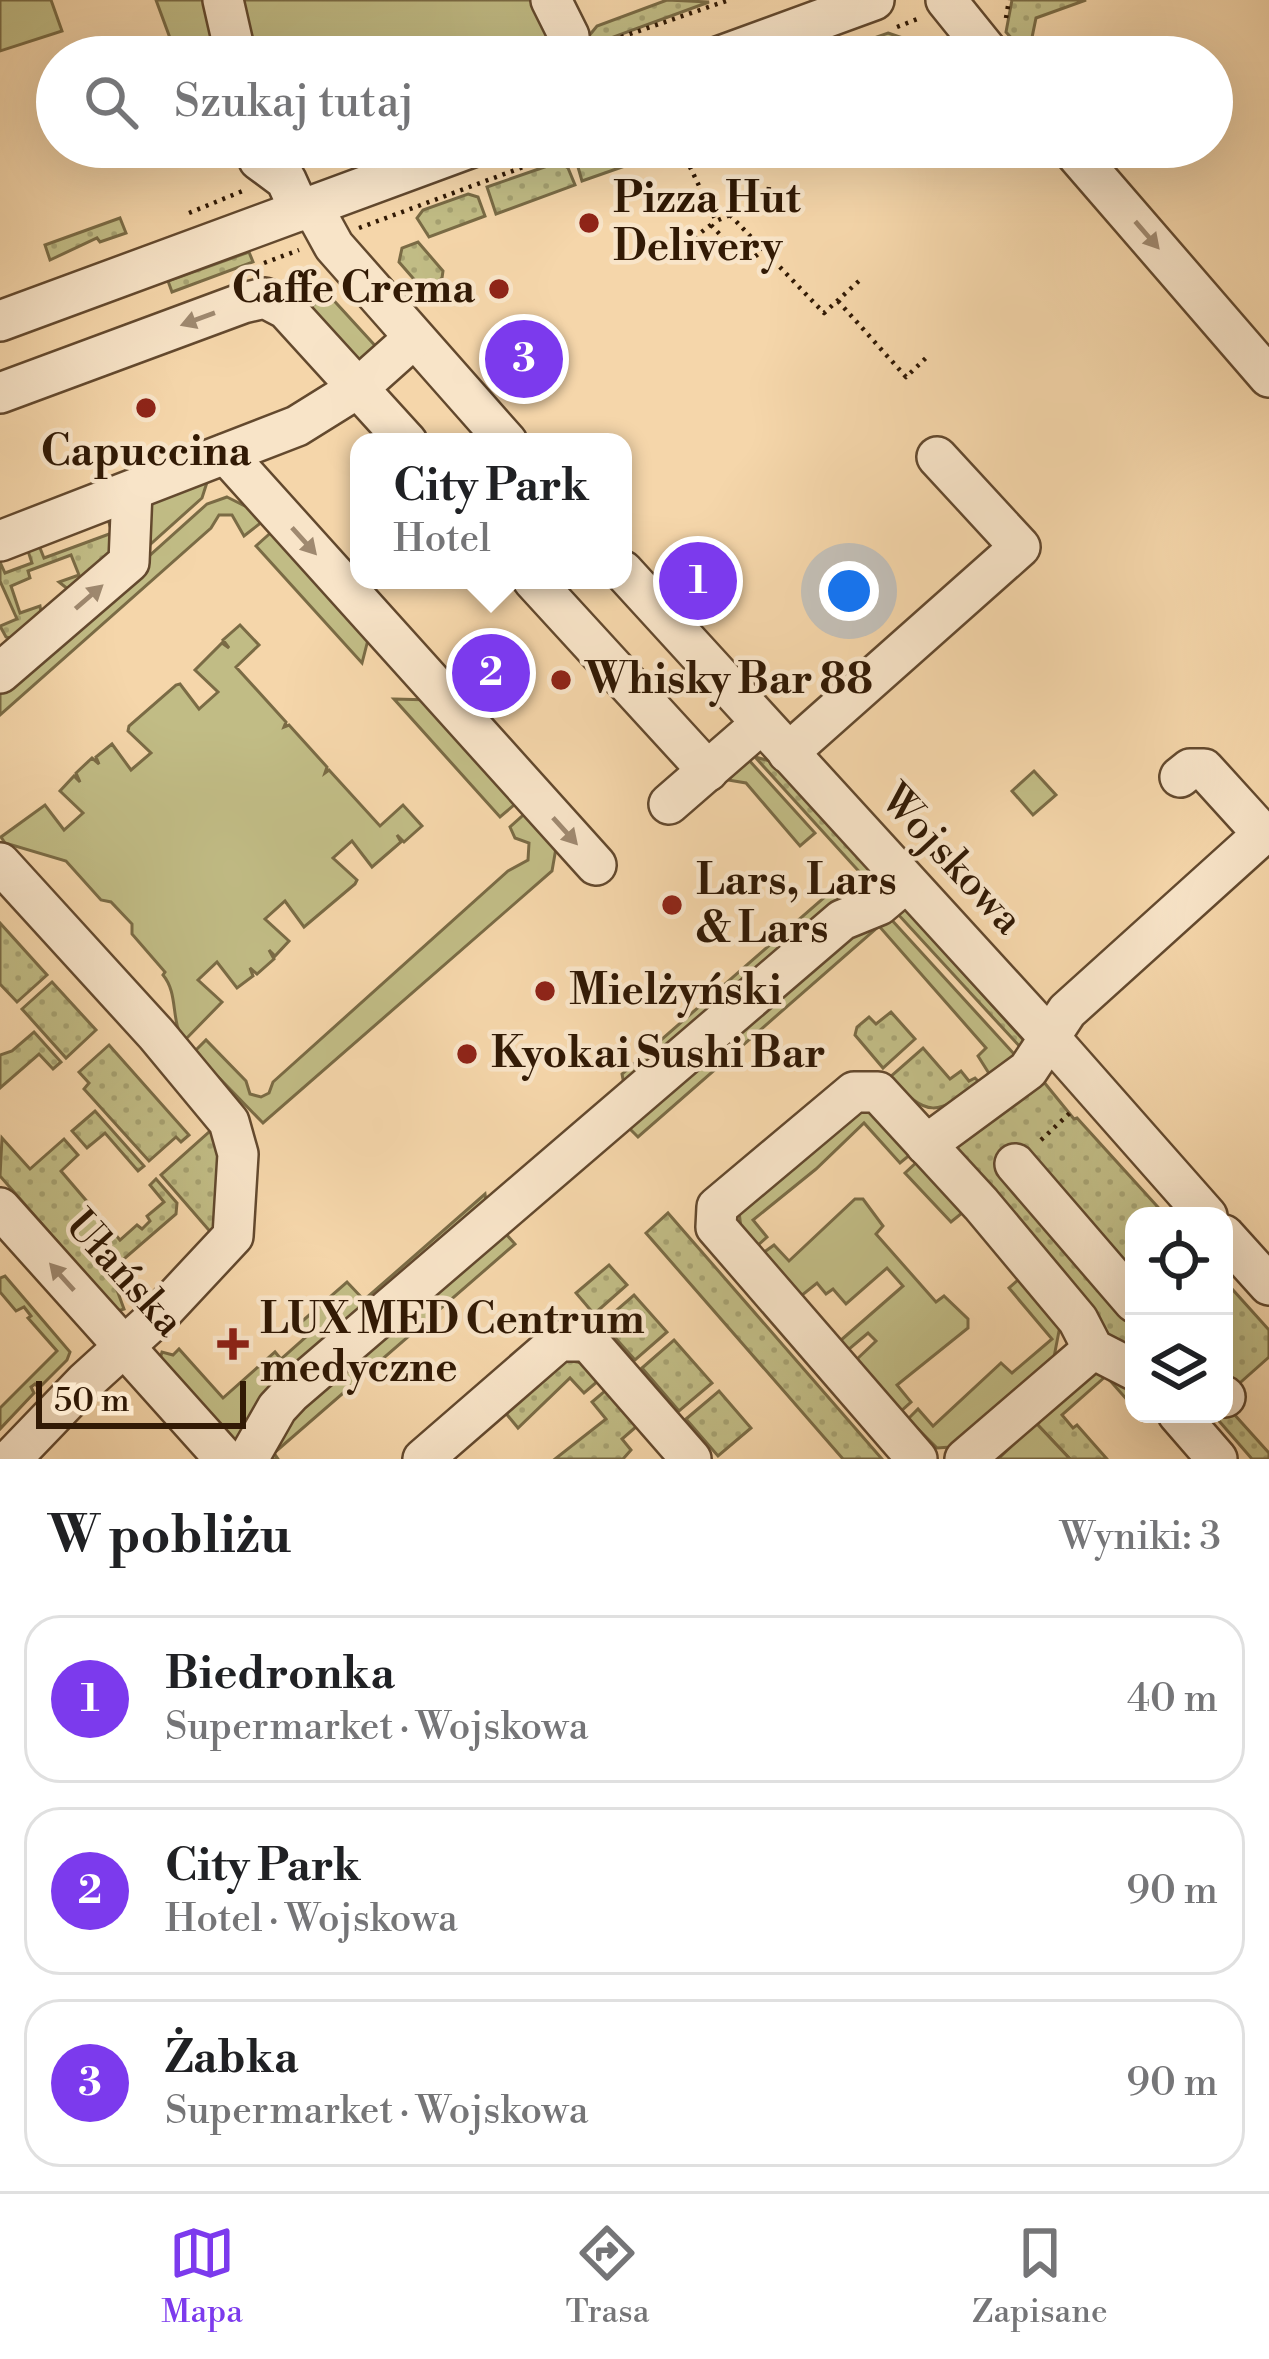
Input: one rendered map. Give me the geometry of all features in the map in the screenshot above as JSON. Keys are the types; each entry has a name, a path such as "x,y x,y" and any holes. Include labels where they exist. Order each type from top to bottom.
{"street":[{"path":"223,0 231,36"},
{"path":"551,0 569,36"},
{"path":"950,6 975,36"},
{"path":"800,36 879,16"},
{"path":"275,168 334,246 499,433"},
{"path":"0,321 415,168"},
{"path":"1088,168 1269,377"},
{"path":"0,393 265,298 286,309 399,433"},
{"path":"0,541 297,426 358,388 414,338"},
{"path":"226,454 596,865"},
{"path":"788,753 1020,547 937,457"},
{"path":"0,673 128,562 132,491"},
{"name":"Wojskowa","path":"632,581 1199,1207"},
{"path":"540,589 692,786 761,724"},
{"path":"926,1144 1028,1070 1067,1011 1266,838 1204,769 1190,769 1180,777"},
{"path":"0,863 230,1122 238,1154 232,1236 162,1312 11,1459"},
{"path":"248,1459 291,1393 842,920 879,905 905,883"},
{"path":"917,1459 716,1227 717,1207 854,1092 878,1092 1078,1320 1093,1349 1125,1365"},
{"path":"1015,1164 1125,1292"},
{"name":"Ułańska","path":"0,1208 225,1459"},
{"path":"1233,1245 1269,1285"},
{"path":"423,1459 559,1341 588,1341 692,1459"},
{"path":"965,1459 1093,1349"},
{"path":"1186,1423 1217,1459"}],"path":[{"path":"627,36 729,0"},
{"path":"879,16 927,15 933,19 950,6"},
{"path":"178,217 255,168"},
{"path":"348,232 520,168"},
{"path":"690,168 714,223 747,263 764,249"},
{"path":"673,254 714,223 768,199 769,186"},
{"path":"730,215 824,314 860,280"},
{"path":"838,301 906,377 929,356"},
{"path":"1015,1164 1096,1089"}],"shaded area":[{"path":"0,0 51,0 62,31 0,51"},
{"path":"156,0 544,0 552,36 169,36"},
{"path":"667,0 709,2 616,36 589,36 597,26"},
{"path":"1012,0 1086,0 1036,18 1032,36 1006,32"},
{"path":"542,168 568,168 575,185 496,214 487,187"},
{"path":"578,168 619,168 582,181"},
{"path":"468,194 478,197 485,216 429,237 417,218 423,210"},
{"path":"120,218 126,233 100,242 97,238 50,260 45,245"},
{"path":"418,242 443,271 442,278 425,292 399,262 402,248"},
{"path":"249,252 253,262 172,292 168,281"},
{"path":"327,293 380,351 355,363 303,314"},
{"path":"209,476 202,498 134,559 141,505"},
{"path":"227,497 256,506 267,518 244,536 232,515 219,515 211,528 0,715 0,690 207,504"},
{"path":"106,512 112,514 121,545 69,590 59,582 79,575 71,555 28,571 30,578 11,586 20,613 40,606 41,612 13,639 6,637 0,626 17,619 0,581 0,562 5,573 32,563 25,542 36,538 44,558 112,533"},
{"path":"276,528 370,632 362,663 256,546"},
{"path":"240,625 259,645 236,667 286,722 284,727 289,725 327,767 325,773 329,770 380,826 403,805 422,826 404,842 397,835 401,842 372,867 352,841 333,858 357,880 355,884 304,927 285,901 265,919 289,941 275,956 269,950 274,959 257,974 250,968 253,976 237,988 217,962 198,980 222,1002 184,1041 165,972 132,934 132,924 111,902 101,900 66,861 5,843 1,837 45,805 64,830 83,813 60,791 74,776 80,782 76,773 92,758 99,764 96,757 112,744 131,770 151,753 128,731 129,726 176,685 199,709 218,692 195,670 222,643 229,648 223,640"},
{"path":"394,699 432,700 521,799 500,817"},
{"path":"755,757 774,762 881,882 874,888"},
{"path":"747,758 815,833 800,846 746,783 728,780"},
{"path":"1034,771 1056,795 1033,815 1012,791"},
{"path":"530,809 556,848 552,871 263,1123 194,1052 206,1040 246,1081 250,1094 269,1093 273,1082 508,871 528,860 529,843 515,838 510,827"},
{"path":"851,874 867,891 626,1095 622,1074"},
{"path":"902,905 1027,1044 1022,1049 895,911"},
{"path":"889,917 1015,1055 990,1075 978,1056 986,1048 879,926 638,1137 627,1126 844,927"},
{"path":"0,923 47,975 17,1002 0,984"},
{"path":"52,982 96,1030 66,1058 22,1009"},
{"path":"891,1012 915,1039 883,1068 855,1035 869,1017 876,1024"},
{"path":"34,1032 61,1062 53,1069 39,1054 0,1088 0,1055"},
{"path":"109,1045 189,1135 181,1142 176,1137 149,1161 84,1089 89,1083 79,1072"},
{"path":"923,1048 950,1079 961,1071 969,1081 975,1078 981,1084 942,1106 933,1108 914,1100 890,1077"},
{"path":"1039,1076 1158,1207 1125,1207 1125,1350 1110,1343 948,1148"},
{"path":"866,1108 911,1154 900,1163 864,1123 753,1220 767,1237 757,1246 741,1228 739,1212 850,1110"},
{"path":"95,1111 144,1166 138,1171 105,1133 87,1148 72,1131"},
{"path":"217,1125 221,1130 214,1236 161,1175"},
{"path":"2,1138 30,1169 64,1139 78,1155 61,1171 120,1240 137,1225 142,1229 150,1221 147,1216 164,1202 150,1185 156,1179 177,1203 176,1214 110,1271 124,1309 118,1311 0,1176"},
{"path":"917,1162 962,1213 951,1222 905,1173"},
{"path":"485,1194 488,1216 243,1453 160,1359 162,1352 173,1355 179,1349 223,1398 275,1352 281,1359 308,1335 299,1324 347,1282 364,1300"},
{"path":"855,1199 863,1199 883,1226 876,1234 936,1302 944,1296 968,1319 968,1328 897,1385 911,1402 901,1411 856,1360 876,1341 868,1333 848,1350 840,1341 903,1286 887,1268 846,1304 833,1289 826,1294 817,1283 801,1296 763,1253 774,1245 789,1261"},
{"path":"668,1213 882,1459 843,1459 646,1233"},
{"path":"505,1233 515,1244 274,1453 278,1459 271,1459 264,1451 268,1436"},
{"path":"609,1265 627,1285 594,1314 576,1293"},
{"path":"5,1276 70,1352 39,1388 31,1387 34,1393 0,1429 0,1408 57,1351 24,1307 16,1311 0,1292 0,1278"},
{"path":"1019,1279 1060,1326 1054,1357 951,1447 937,1448 908,1419 918,1409 933,1426 1001,1363 1012,1373 1052,1339 1009,1288"},
{"path":"1233,1290 1269,1330 1269,1357 1233,1389"},
{"path":"634,1295 667,1332 635,1360 602,1323"},
{"path":"674,1340 712,1383 679,1411 642,1368"},
{"path":"566,1360 583,1363 598,1381 584,1393 570,1378 518,1428 504,1411"},
{"path":"1091,1369 1125,1384 1125,1397 1106,1376 1062,1415 1107,1459 1070,1459 1036,1423 998,1459 980,1459"},
{"path":"606,1390 637,1426 622,1439 631,1450 623,1459 555,1459 606,1419 592,1402"},
{"path":"719,1391 751,1428 718,1456 686,1419"},
{"path":"1233,1413 1269,1453 1269,1459 1252,1459 1221,1423 1233,1423"},
{"path":"1036,1423 1070,1459 998,1459"}],"place":[{"name":"Pizza Hut Delivery","path":"589,223"},
{"name":"Caffe Crema","path":"499,289"},
{"name":"Żabka","path":"524,359"},
{"name":"Capuccina","path":"146,408"},
{"name":"Biedronka","path":"698,581"},
{"name":"City Park","path":"491,673"},
{"name":"Whisky Bar 88","path":"561,680"},
{"name":"Lars, Lars & Lars","path":"672,905"},
{"name":"Mielżyński","path":"545,991"},
{"name":"Kyokai Sushi Bar","path":"467,1054"},
{"name":"LUX MED Centrum medyczne","path":"233,1344"}]}
